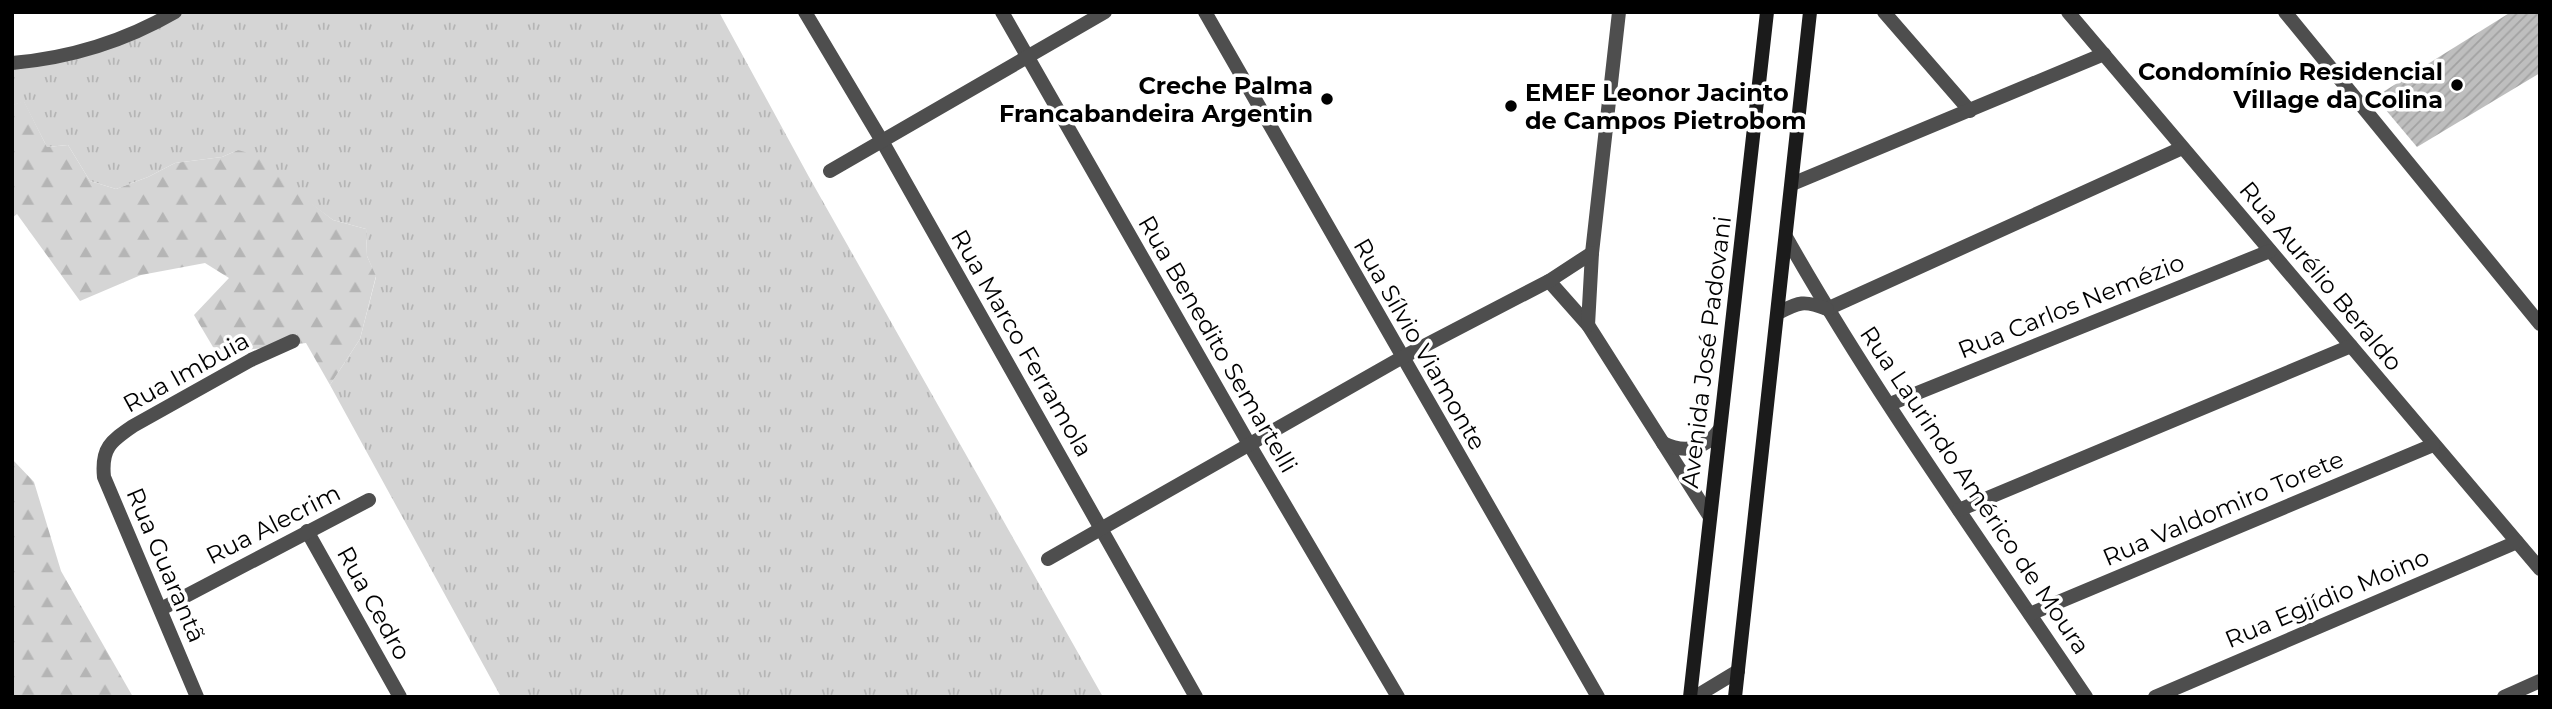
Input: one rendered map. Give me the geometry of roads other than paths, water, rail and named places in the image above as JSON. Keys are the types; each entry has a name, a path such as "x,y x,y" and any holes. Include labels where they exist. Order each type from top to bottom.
{"street":[{"path":"12,63 82,52 175,12"},
{"name":"Rua Marco Ferramola","path":"805,12 1196,697"},
{"name":"Rua Benedito Semartelli","path":"1002,12 1249,444 1398,697"},
{"path":"830,171 1105,12"},
{"name":"Rua Sílvio Viamonte","path":"1205,12 1401,358 1598,697"},
{"path":"1588,325 1592,253 1619,12"},
{"name":"Avenida José Padovani","path":"1693,697 1710,517 1766,12"},
{"path":"1735,697 1810,12"},
{"path":"1884,12 1970,111"},
{"name":"Rua Aurélio Beraldo","path":"2068,12 2540,569"},
{"path":"2285,12 2540,324"},
{"path":"1792,184 2104,54"},
{"path":"1777,313 1802,302 1810,302 1827,309 2182,148"},
{"name":"Rua Laurindo Américo de Moura","path":"1786,237 1827,309 2086,697"},
{"name":"Rua Carlos Nemézio","path":"1890,404 2270,251"},
{"path":"1048,559 1401,358 1549,281 1592,253"},
{"path":"1549,281 1588,325 1710,517"},
{"name":"Rua Imbuia","path":"106,449 118,436 133,426 251,360 293,341"},
{"path":"1959,510 2351,346"},
{"path":"1663,443 1692,449 1708,442 1720,429"},
{"name":"Rua Valdomiro Torete","path":"2030,614 2433,445"},
{"name":"Rua Guarantã","path":"106,449 102,461 104,477 197,697"},
{"name":"Rua Alecrim","path":"161,608 369,500"},
{"name":"Rua Cedro","path":"307,531 400,697"},
{"name":"Rua Egjídio Moino","path":"2155,697 2517,542"},
{"path":"1693,697 1738,671"},
{"path":"2504,697 2540,681"}],"place":[{"name":"Condomínio Residencial Village da Colina","path":"2457,85"},
{"name":"Creche Palma Francabandeira Argentin","path":"1327,99"},
{"name":"EMEF Leonor Jacinto de Campos Pietrobom","path":"1511,106"}]}
